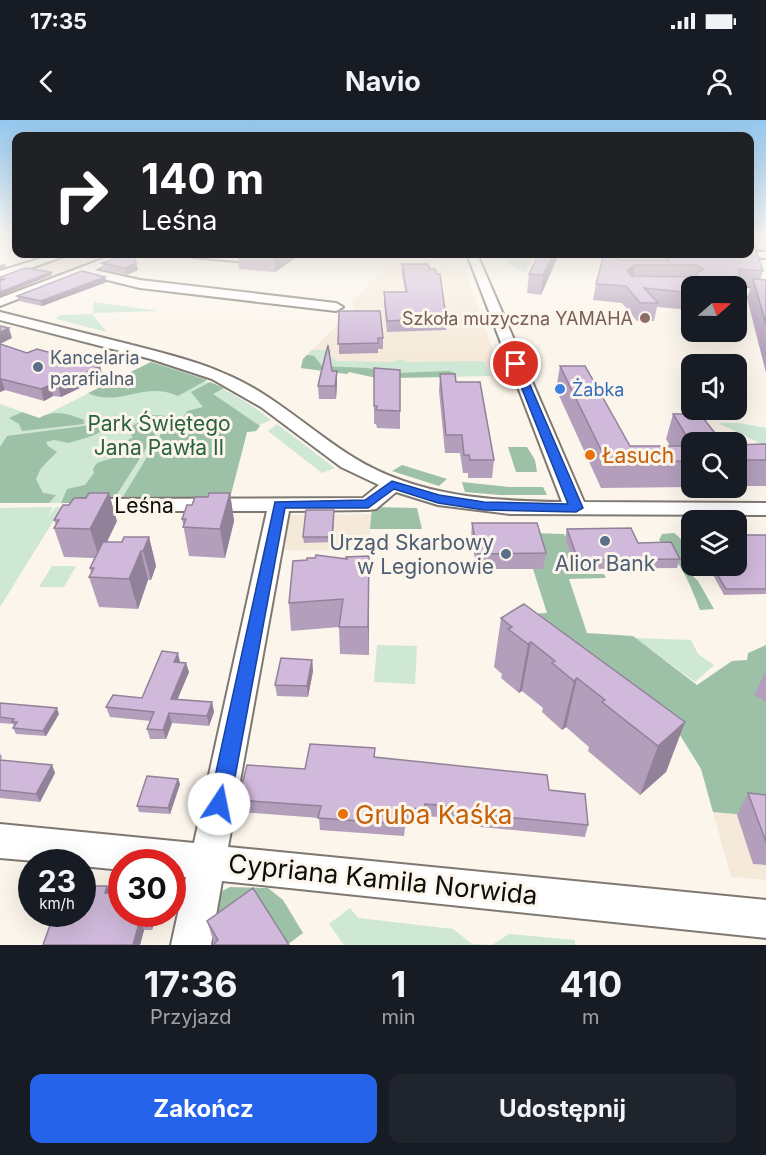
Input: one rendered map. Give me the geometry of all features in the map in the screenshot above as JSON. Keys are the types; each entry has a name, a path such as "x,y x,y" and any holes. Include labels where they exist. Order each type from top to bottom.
{"street":[{"path":"1,312 71,276"},
{"path":"104,276 140,284 336,307"},
{"path":"479,276 576,508"},
{"path":"747,292 766,294"},
{"path":"1,312 218,376 267,403 348,463 374,477 438,499 484,506 765,509"},
{"name":"Leśna","path":"69,506 368,504 392,484"},
{"path":"191,945 279,505"},
{"name":"Cypriana Kamila Norwida","path":"0,841 766,919"}],"shaded area":[{"path":"18,276 57,276 0,296 0,282"},
{"path":"377,276 467,276 502,376 377,378 349,372 347,374 301,368 303,359 354,308 352,300"},
{"path":"372,514 368,551 278,550 285,515"},
{"path":"713,812 766,817 766,880 731,877"}],"green space":[{"path":"94,302 159,311 93,313"},
{"path":"92,314 107,332 56,319 59,315"},
{"path":"312,350 331,350 331,357 337,361 395,362 398,359 405,360 405,362 484,361 490,376 377,378 349,372 347,374 301,368 303,359"},
{"path":"307,355 314,356 322,366 367,368 397,373 449,371 455,373 456,377 377,378 349,372 347,374 301,368 303,359"},
{"name":"Park Świętego Jana Pawła II","path":"151,362 183,372 229,392 271,420 261,424 256,431 247,432 233,487 224,503 0,503 0,404 39,418"},
{"path":"151,362 207,380 178,396 155,391 110,398 88,393"},
{"path":"210,382 224,388 213,394 260,426 256,431 247,432 230,498 121,500 161,434 179,424 187,411 203,407 191,392"},
{"path":"22,412 39,418 56,413 67,414 84,420 84,424 22,431 19,424 9,418"},
{"path":"152,415 167,416 114,499 109,503 61,503 67,489 85,485 94,473 93,469 97,463 119,456 119,446 133,437 127,429"},
{"path":"718,423 739,423 766,428 766,446 747,437 747,432 737,432"},
{"path":"99,424 100,432 89,437 69,443 54,440 46,442 57,452 41,468 36,479 43,493 56,495 49,503 0,503 0,447 7,436"},
{"path":"277,424 335,468 322,473 268,431"},
{"path":"508,447 527,447 535,460 537,472 516,472"},
{"path":"402,465 447,479 439,486 392,471"},
{"path":"462,482 509,487 543,487 547,495 465,492"},
{"path":"53,507 48,517 56,507 62,507 0,607 0,508"},
{"path":"372,507 417,508 422,529 370,529"},
{"path":"533,533 564,534 578,574 604,574 606,578 569,579 587,633 633,636 697,685 732,661 747,660 748,653 766,645 766,817 713,812 701,769 675,727 525,614 547,613 533,569 542,569"},
{"path":"674,533 681,540 681,568 659,540 662,534"},
{"path":"52,566 76,566 64,587 39,587"},
{"path":"685,576 693,576 698,581 714,609 700,610"},
{"path":"635,638 691,640 698,654 714,665 695,682"},
{"path":"377,645 417,646 415,684 374,682"},
{"path":"230,887 268,888 283,900 303,933 287,945 214,945 220,892"},
{"path":"350,908 358,918 453,929 472,944 492,945 344,945 329,924"},
{"path":"509,934 575,940 575,945 492,945"}],"building":[{"path":"42,276 0,292 0,281 6,279 0,277"},
{"path":"70,276 105,277 41,301 17,296"},
{"path":"404,276 440,276 446,318 387,321 384,292 407,292"},
{"path":"598,276 681,277 681,292 644,288 658,303 640,303 626,286 596,284"},
{"path":"753,279 766,280 766,324"},
{"path":"339,311 380,311 383,338 378,338 378,343 338,344"},
{"path":"0,326 9,328 0,332"},
{"path":"0,344 27,353 37,349 100,366 58,386 50,385 41,389 0,379"},
{"path":"328,345 332,371 337,371 335,386 318,386 320,377"},
{"path":"560,366 585,366 630,446 681,446 681,461 607,462"},
{"path":"374,368 400,370 400,411 376,410 377,406 374,406"},
{"path":"440,374 455,374 456,382 480,382 494,460 470,460 469,455 464,455 462,435 446,435"},
{"path":"673,414 681,414 681,420 705,420 714,432 684,432"},
{"path":"766,444 766,460 747,460 747,445"},
{"path":"89,493 109,493 90,529 54,528 59,520 54,520 63,505 69,505 74,498 86,498"},
{"path":"209,493 230,493 220,529 183,527 186,519 182,519 187,505 192,505 195,497 208,497"},
{"path":"306,510 334,510 332,537 303,537"},
{"path":"472,523 537,523 546,553 478,554"},
{"path":"631,528 638,543 671,542 680,559 578,560 567,529"},
{"path":"747,535 766,535 766,589 726,589 718,576 747,576"},
{"path":"124,537 149,537 129,579 89,577 94,568 90,568 103,542 122,542"},
{"path":"316,555 347,559 346,557 369,556 368,627 339,627 343,599 289,603 293,561 315,558"},
{"path":"524,604 685,722 658,746 602,702 605,700 577,678 574,681 552,663 555,661 531,642 528,644 508,629 512,627 501,618"},
{"path":"162,651 178,653 174,662 186,663 171,699 212,702 207,716 169,713 163,730 147,729 154,712 106,707 113,695 142,698"},
{"path":"281,658 312,660 307,686 275,685"},
{"path":"0,703 57,708 43,731 13,728 17,722 12,722 14,719 0,717"},
{"path":"310,744 375,748 374,757 547,775 549,790 585,794 588,825 453,812 453,806 425,804 424,809 406,808 404,824 318,818 321,806 238,800 247,765 305,769"},
{"path":"0,760 52,765 36,794 0,790"},
{"path":"147,776 178,779 168,808 137,806"},
{"path":"748,793 766,795 766,842"},
{"path":"96,886 107,886 105,893 108,893 108,927 138,927 133,945 43,945 49,927 96,927"},
{"path":"253,888 289,945 213,945 218,940 207,921"}],"place":[{"name":"Szkoła muzyczna YAMAHA","path":"645,318"},
{"name":"Kancelaria parafialna","path":"38,367"},
{"name":"Żabka","path":"560,389"},
{"name":"Łasuch","path":"590,455"},
{"name":"Alior Bank","path":"605,541"},
{"name":"Urząd Skarbowy w Legionowie","path":"506,554"},
{"name":"Gruba Kaśka","path":"343,814"}],"route":[{"path":"219,804 279,505 368,504 392,484 419,494 458,503 511,508 576,508 516,364"}]}
